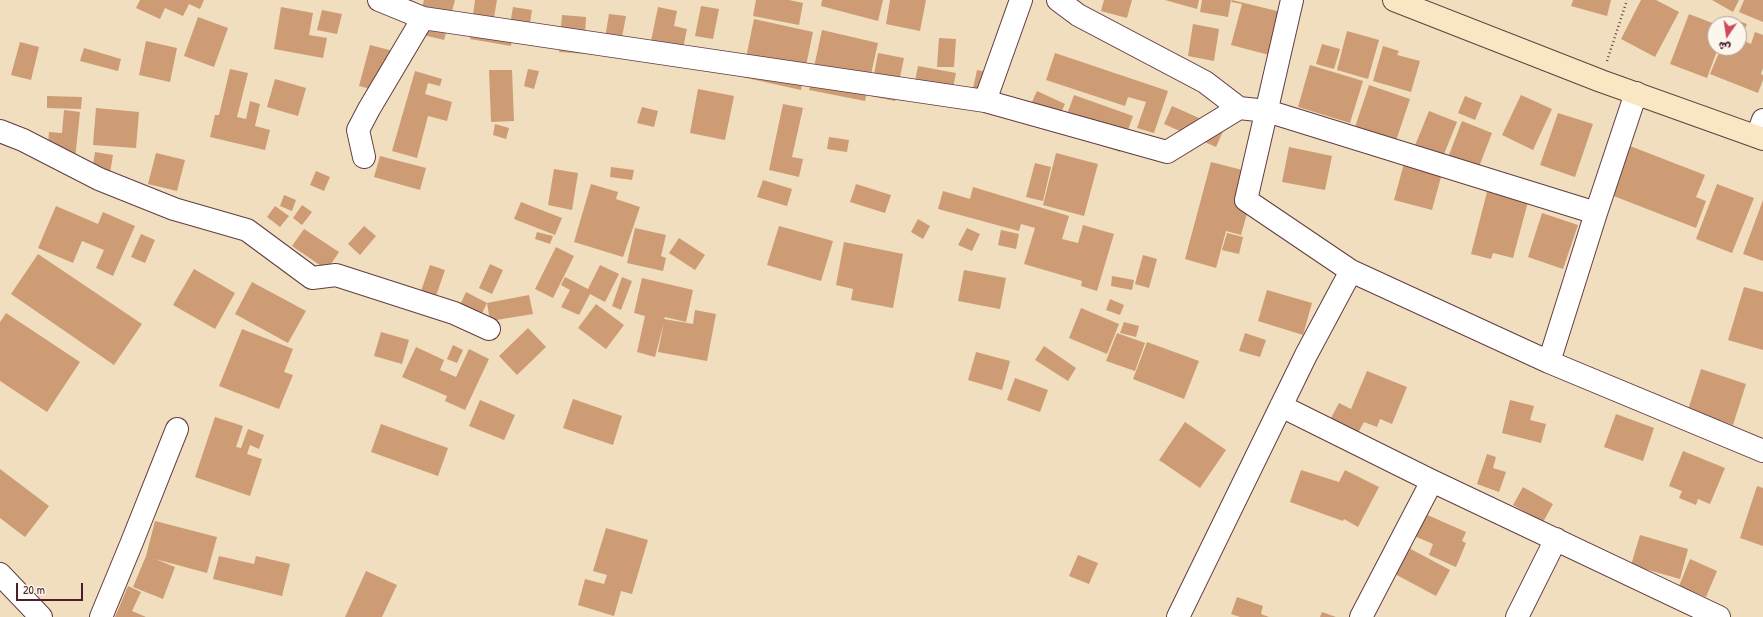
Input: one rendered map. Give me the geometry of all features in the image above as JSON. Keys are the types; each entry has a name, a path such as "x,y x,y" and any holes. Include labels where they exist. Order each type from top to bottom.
{"main road":[{"path":"1394,0 1601,80 1761,132"}],"street":[{"path":"378,0 423,18 985,101 1167,152 1239,108"},
{"path":"985,101 1021,0"},
{"path":"1058,0 1078,15 1205,82 1239,108 1267,111 1596,213"},
{"path":"1292,0 1246,200 1351,271 1549,362 1763,452"},
{"path":"364,157 358,130 423,18"},
{"path":"1549,362 1636,92"},
{"path":"0,131 23,140 99,178 167,206 247,230 312,278 336,275 454,313 489,329"},
{"path":"1178,617 1306,355 1351,271"},
{"path":"1281,406 1432,481 1556,539 1708,615"},
{"path":"100,617 177,429"},
{"path":"1361,617 1432,481"},
{"path":"1516,617 1556,539"},
{"path":"0,574 41,617"}],"path":[{"path":"1601,80 1627,0"}],"building":[{"path":"140,0 204,0 200,9 189,4 183,16 165,8 160,19 136,8"},
{"path":"424,0 455,0 444,40 415,33"},
{"path":"475,0 497,0 493,23 510,25 513,7 532,10 528,36 513,34 511,46 470,39"},
{"path":"756,0 789,0 803,3 799,25 753,16"},
{"path":"822,0 883,0 878,21 821,6"},
{"path":"890,0 926,0 920,31 886,24"},
{"path":"1104,0 1132,0 1127,18 1101,11"},
{"path":"1165,0 1199,0 1197,9"},
{"path":"1202,0 1231,0 1228,17 1200,12"},
{"path":"1232,0 1285,13 1273,56 1231,45 1242,4 1231,2"},
{"path":"1573,0 1611,0 1607,16 1571,6"},
{"path":"1641,0 1656,0 1679,12 1655,57 1621,39"},
{"path":"1712,0 1739,0 1733,12"},
{"path":"1744,0 1763,0 1763,22 1739,12"},
{"path":"701,6 719,9 713,39 695,36"},
{"path":"281,7 313,13 309,35 327,38 323,58 274,49"},
{"path":"658,7 677,11 674,26 687,29 679,67 665,64 649,51"},
{"path":"322,10 342,14 337,34 317,30"},
{"path":"609,14 626,16 619,53 603,50"},
{"path":"1689,14 1707,21 1707,56 1715,56 1707,78 1670,64"},
{"path":"562,15 586,17 585,36 600,55 559,52"},
{"path":"198,17 228,28 214,67 184,56"},
{"path":"754,19 813,32 801,90 742,77"},
{"path":"1193,24 1219,29 1214,61 1188,56"},
{"path":"822,30 878,43 865,101 809,90"},
{"path":"1347,31 1379,40 1368,79 1337,70"},
{"path":"1755,32 1763,35 1763,68 1761,74 1763,75 1763,80 1758,93 1710,74 1718,56 1747,56 1747,42 1751,44"},
{"path":"939,38 956,39 954,67 937,67"},
{"path":"146,41 177,48 170,82 139,75"},
{"path":"20,42 39,47 31,80 11,75"},
{"path":"1322,44 1340,49 1334,69 1316,64"},
{"path":"370,45 397,52 386,93 359,86"},
{"path":"1383,46 1399,51 1397,55 1420,61 1411,92 1373,81"},
{"path":"84,48 121,59 118,71 80,61"},
{"path":"878,53 904,58 895,101 870,96"},
{"path":"1055,53 1168,91 1154,133 1137,128 1146,102 1128,97 1125,106 1046,80"},
{"path":"1310,65 1363,81 1350,123 1298,107"},
{"path":"918,66 956,73 950,103 912,95"},
{"path":"230,69 248,73 237,117 246,119 250,101 260,104 255,126 270,130 265,150 210,137 215,115 219,115"},
{"path":"528,69 539,71 534,89 524,86"},
{"path":"489,70 512,70 514,121 491,122"},
{"path":"977,70 991,73 970,103"},
{"path":"415,71 442,79 440,86 428,83 425,94 452,102 447,121 428,116 417,158 392,151"},
{"path":"275,79 306,88 298,116 267,107"},
{"path":"1369,85 1410,99 1396,141 1355,127"},
{"path":"698,89 734,96 725,140 690,133"},
{"path":"1037,91 1065,104 1053,129 1025,117"},
{"path":"1074,95 1133,116 1120,152 1061,131"},
{"path":"1521,95 1552,109 1533,150 1502,135"},
{"path":"47,96 82,97 81,109 47,108"},
{"path":"1465,96 1482,103 1475,120 1458,113"},
{"path":"783,104 803,108 792,157 803,159 799,177 769,170"},
{"path":"1172,106 1224,129 1216,147 1164,124"},
{"path":"642,107 658,111 654,127 637,123"},
{"path":"96,108 139,112 136,148 93,145"},
{"path":"64,110 80,112 75,159 47,156 49,132 62,133"},
{"path":"1429,111 1457,122 1442,159 1414,148"},
{"path":"1558,113 1593,124 1575,177 1540,165"},
{"path":"1462,121 1492,133 1477,172 1447,160"},
{"path":"495,124 509,128 506,139 493,135"},
{"path":"829,137 849,140 847,152 827,149"},
{"path":"1630,146 1705,175 1696,197 1706,201 1696,228 1611,195"},
{"path":"1289,147 1332,156 1325,190 1282,182"},
{"path":"95,152 113,155 109,179 91,177"},
{"path":"156,153 185,160 177,191 148,184"},
{"path":"1056,153 1098,164 1084,216 1043,205"},
{"path":"380,156 426,168 420,190 374,177"},
{"path":"1406,156 1444,166 1432,210 1394,200"},
{"path":"1211,162 1258,174 1241,235 1226,231 1216,268 1185,259"},
{"path":"1035,163 1051,167 1043,201 1026,197"},
{"path":"611,167 634,170 632,180 610,177"},
{"path":"554,169 578,173 572,210 548,205"},
{"path":"316,171 330,177 324,191 310,185"},
{"path":"763,180 792,189 787,206 757,197"},
{"path":"591,184 618,192 616,199 640,207 623,257 574,242"},
{"path":"856,184 891,195 885,213 850,202"},
{"path":"1717,184 1754,198 1732,253 1696,239"},
{"path":"973,187 1069,216 1062,239 1078,243 1083,225 1114,234 1097,291 1081,286 1082,281 1024,264 1035,228 1021,224 1019,231 938,209 943,191 970,199"},
{"path":"1488,188 1529,198 1513,258 1493,253 1491,259 1471,254"},
{"path":"284,195 296,200 292,211 280,206"},
{"path":"1763,200 1763,261 1743,254"},
{"path":"521,202 562,218 555,235 514,219"},
{"path":"302,205 312,212 302,225 293,218"},
{"path":"56,206 98,224 103,212 135,226 113,276 96,268 104,250 82,241 73,263 38,248"},
{"path":"275,206 289,216 280,227 267,217"},
{"path":"1542,213 1578,225 1563,269 1528,257"},
{"path":"918,219 930,226 923,239 911,232"},
{"path":"364,226 376,236 360,255 348,244"},
{"path":"779,226 833,241 821,281 767,265"},
{"path":"635,228 666,235 661,256 666,258 663,271 627,263"},
{"path":"967,228 980,234 972,251 958,245"},
{"path":"304,229 339,252 327,270 292,246"},
{"path":"1001,230 1019,234 1016,249 998,245"},
{"path":"537,232 553,236 550,244 535,239"},
{"path":"1227,233 1243,237 1239,254 1222,250"},
{"path":"141,234 155,240 145,263 131,257"},
{"path":"679,238 705,255 695,270 669,253"},
{"path":"844,242 903,254 893,308 851,300 853,289 836,285"},
{"path":"556,247 574,256 553,298 535,289"},
{"path":"38,254 142,324 114,365 11,294"},
{"path":"1143,255 1157,259 1149,288 1135,284"},
{"path":"490,264 503,270 492,294 479,288"},
{"path":"430,265 445,270 436,296 421,291"},
{"path":"600,265 619,274 605,302 590,294 579,315 561,307 570,290 561,285 565,277 588,289"},
{"path":"194,269 235,293 215,329 173,305"},
{"path":"964,270 1006,278 1000,309 958,301"},
{"path":"1112,276 1134,280 1132,290 1111,286"},
{"path":"622,277 632,281 621,310 612,306"},
{"path":"642,278 693,290 686,322 665,317 664,319 693,324 695,310 716,314 707,361 658,352 664,322 655,357 637,352 645,316 634,313"},
{"path":"252,282 306,311 288,343 235,314"},
{"path":"1744,287 1763,292 1763,350 1728,340"},
{"path":"1267,290 1312,303 1303,335 1258,321"},
{"path":"466,292 487,303 476,326 455,316"},
{"path":"529,295 533,314 490,321 487,303"},
{"path":"1110,299 1124,305 1120,315 1106,310"},
{"path":"596,304 624,325 606,349 578,328"},
{"path":"1081,308 1119,324 1107,354 1069,338"},
{"path":"6,313 80,362 47,412 0,381 0,322"},
{"path":"1124,322 1139,326 1136,337 1120,333"},
{"path":"528,328 546,347 517,375 499,356"},
{"path":"242,329 293,349 284,372 293,375 279,409 219,386"},
{"path":"381,332 409,340 402,364 374,356"},
{"path":"1117,333 1145,343 1135,371 1106,361"},
{"path":"1245,333 1266,340 1260,357 1239,351"},
{"path":"1147,342 1199,361 1184,399 1133,379"},
{"path":"453,345 463,350 457,363 447,359"},
{"path":"1044,346 1076,368 1068,381 1035,360"},
{"path":"416,347 444,360 440,370 456,377 469,349 489,359 465,410 445,401 447,396 402,377"},
{"path":"976,352 1010,361 1002,390 968,380"},
{"path":"1701,369 1746,384 1733,425 1688,410"},
{"path":"1367,371 1407,387 1392,424 1380,419 1377,427 1364,422 1351,446 1329,422 1339,403 1351,409"},
{"path":"1015,378 1048,390 1040,412 1007,400"},
{"path":"573,399 622,416 613,445 563,428"},
{"path":"480,400 515,415 504,440 469,426"},
{"path":"1510,400 1534,406 1530,420 1546,424 1541,443 1502,433"},
{"path":"1616,414 1654,428 1643,461 1604,447"},
{"path":"215,417 243,426 236,447 241,448 248,429 264,435 259,449 250,445 247,454 262,459 250,496 195,477"},
{"path":"1185,422 1226,450 1200,488 1159,460"},
{"path":"381,424 448,448 438,476 371,452"},
{"path":"1683,451 1725,468 1710,504 1698,499 1696,505 1679,498 1682,491 1669,486"},
{"path":"1487,454 1496,457 1493,468 1506,472 1499,492 1477,484"},
{"path":"0,469 49,506 25,537 0,518"},
{"path":"1301,470 1339,482 1345,470 1379,487 1358,527 1344,519 1343,521 1290,502"},
{"path":"1757,486 1763,488 1763,546 1740,538"},
{"path":"1523,487 1553,504 1543,522 1513,505"},
{"path":"1423,513 1466,532 1462,541 1466,543 1456,567 1429,555 1433,544 1414,536"},
{"path":"155,521 217,537 207,573 155,559 175,567 163,599 133,587 146,556"},
{"path":"606,528 648,540 632,594 621,591 614,616 578,605 585,579 604,584 607,575 593,571"},
{"path":"1640,535 1688,549 1680,579 1631,565"},
{"path":"1407,547 1450,570 1436,596 1393,573"},
{"path":"1078,555 1098,563 1089,584 1069,576"},
{"path":"219,556 254,564 256,556 290,564 282,596 213,579"},
{"path":"1690,559 1717,571 1706,597 1679,586"},
{"path":"366,571 397,585 382,617 345,617"},
{"path":"128,586 141,592 132,611 146,617 115,617"},
{"path":"1237,597 1263,606 1261,614 1269,617 1240,617 1231,614"},
{"path":"1322,612 1336,617 1320,617"}]}
